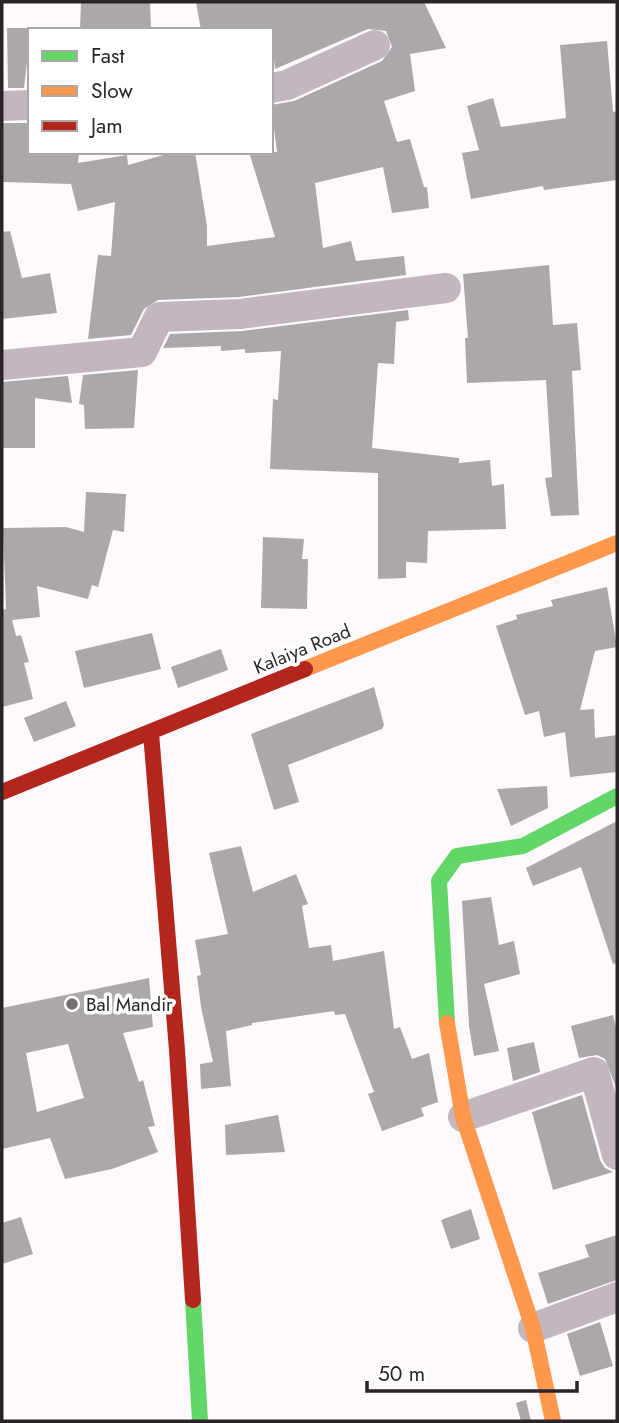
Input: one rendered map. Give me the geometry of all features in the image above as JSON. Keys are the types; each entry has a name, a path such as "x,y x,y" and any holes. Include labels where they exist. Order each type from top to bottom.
{"street":[{"path":"273,88 287,85 375,45"},
{"path":"2,106 28,105"},
{"path":"2,365 142,352 159,317 240,314 446,288"},
{"name":"Kalaiya Road","path":"2,792 617,543"},
{"path":"152,733 177,1049 200,1421"},
{"path":"553,1421 533,1328 463,1117 447,1029 439,881 457,856 523,846 617,796"},
{"path":"463,1117 594,1072 617,1155"},
{"path":"533,1328 617,1297"}],"building":[{"path":"81,2 150,2 151,28 80,28"},
{"path":"196,2 424,2 446,48 410,54 415,91 384,101 397,142 410,139 424,187 427,187 429,208 392,213 383,167 315,183 323,248 351,241 356,261 404,256 406,275 239,297 158,300 144,309 131,335 88,339 98,255 111,256 115,202 78,211 71,184 2,182 2,123 28,123 28,154 79,154 78,163 127,155 128,165 167,154 195,154 207,226 207,246 275,237 250,154 277,152 273,105 294,101 382,61 392,47 386,31 368,29 275,69 273,28 201,28"},
{"path":"7,28 28,28 24,88 8,88"},
{"path":"607,41 613,112 617,111 617,180 544,190 543,186 471,199 462,153 479,150 467,106 493,98 501,127 566,118 560,45"},
{"path":"10,231 22,278 50,273 57,313 2,319 2,232"},
{"path":"549,265 553,325 577,323 581,370 572,371 579,515 551,516 545,478 552,477 546,380 467,383 465,338 468,338 463,274"},
{"path":"408,310 409,320 396,322 394,364 378,363 372,448 459,458 459,463 490,460 492,486 504,484 506,529 428,531 427,563 406,562 406,578 378,579 378,473 270,469 273,399 278,400 281,351 221,351 221,346 163,348 170,334 242,331"},
{"path":"138,370 134,428 85,429 84,405 79,404 83,375"},
{"path":"68,376 72,403 35,398 35,448 2,448 2,382"},
{"path":"86,492 126,494 124,532 113,530 98,587 92,585 88,599 37,586 40,617 12,620 16,636 21,635 29,662 24,663 33,699 2,707 2,610 6,609 3,528 66,527 84,532"},
{"path":"263,537 304,539 302,559 308,559 307,609 261,608"},
{"path":"607,587 617,647 595,651 580,710 594,709 595,738 617,735 617,772 570,777 565,732 544,737 539,711 525,715 496,626 517,619 516,615 553,606 551,600"},
{"path":"152,633 161,669 84,688 75,651"},
{"path":"221,649 228,670 178,688 171,667"},
{"path":"374,687 384,725 382,729 288,765 299,802 274,810 251,734"},
{"path":"66,701 76,726 34,742 24,718"},
{"path":"547,786 548,808 511,826 497,789"},
{"path":"617,821 617,963 613,964 581,867 533,886 526,868"},
{"path":"241,846 253,892 296,874 308,904 302,906 309,948 331,945 333,961 384,951 394,1029 400,1027 412,1059 429,1053 438,1102 421,1108 424,1116 382,1131 368,1094 374,1092 345,1014 335,1015 334,1011 252,1023 226,1031 231,1086 201,1089 200,1064 213,1062 201,1007 197,976 201,975 195,940 228,934 209,853"},
{"path":"491,897 499,945 514,941 520,974 484,984 499,1051 474,1056 469,1026 462,901"},
{"path":"149,978 153,1027 123,1033 139,1082 143,1080 155,1126 148,1127 158,1152 112,1169 65,1179 50,1138 2,1149 2,1008","holes":["68,1044 84,1098 37,1112 26,1053"]},
{"path":"613,1015 617,1032 617,1090 605,1059 597,1055 579,1058 571,1026"},
{"path":"534,1042 540,1072 513,1081 507,1048"},
{"path":"582,1095 600,1160 605,1168 613,1172 553,1190 532,1112"},
{"path":"278,1115 285,1152 226,1155 225,1125"},
{"path":"471,1209 480,1239 451,1249 441,1220"},
{"path":"21,1217 33,1254 2,1264 2,1223"},
{"path":"617,1235 617,1280 548,1304 538,1273 589,1257 585,1245"},
{"path":"600,1322 613,1366 580,1376 567,1334"},
{"path":"526,1400 531,1421 521,1421 516,1403"}],"traffic: fast":[{"path":"447,1023 439,881 457,856 523,846 617,796"},
{"path":"193,1300 200,1421"}],"traffic: slow":[{"path":"305,669 617,543"},
{"path":"447,1023 463,1117 533,1328 553,1421"}],"traffic: jam":[{"path":"2,792 305,669"},
{"path":"151,733 177,1050 193,1300"}],"place":[{"name":"Bal Mandir","path":"72,1004"}]}
